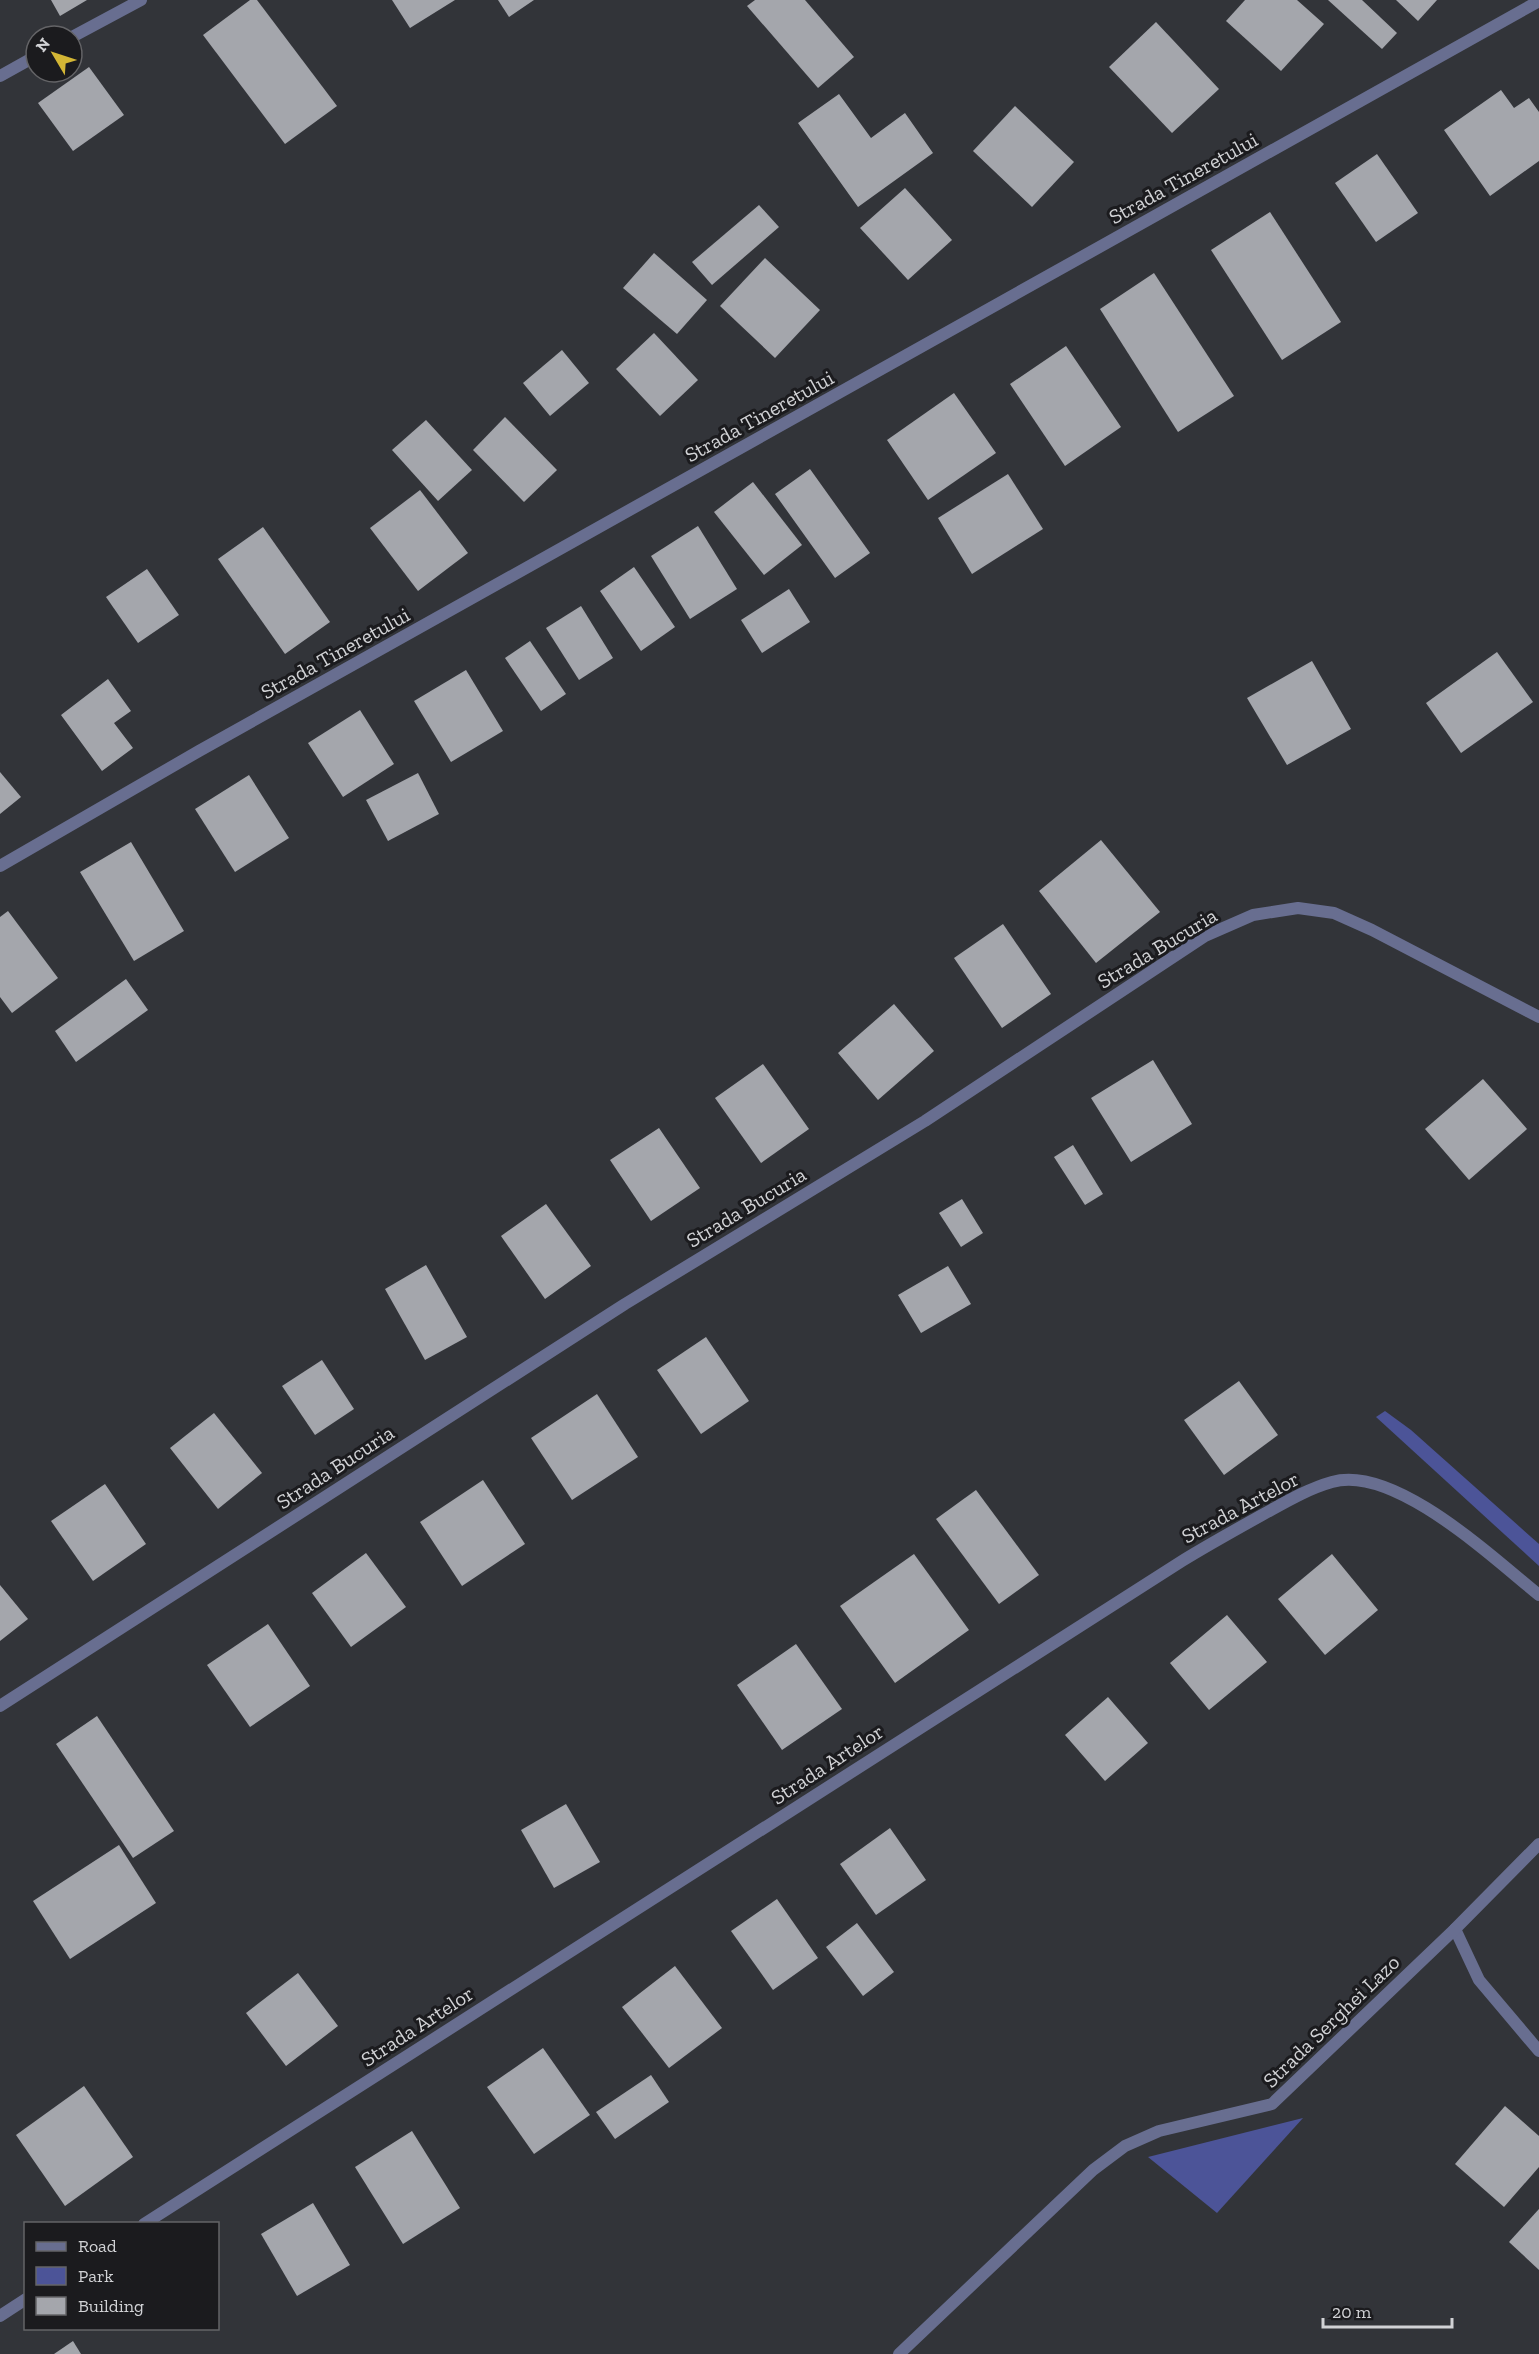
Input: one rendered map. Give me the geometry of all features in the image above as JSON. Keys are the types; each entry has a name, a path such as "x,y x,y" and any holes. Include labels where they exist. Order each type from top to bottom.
{"street":[{"path":"84,31 141,0"},
{"name":"Strada Tineretului","path":"0,866 199,751 1539,1"},
{"path":"0,76 24,63"},
{"name":"Strada Bucuria","path":"0,1706 615,1310 925,1121 1204,936 1253,915 1298,908 1334,913 1539,1017"},
{"name":"Strada Artelor","path":"146,2222 1182,1561 1295,1496 1334,1481 1365,1479 1404,1494 1451,1525 1539,1595"},
{"name":"Strada Serghei Lazo","path":"899,2354 1093,2170 1125,2146 1159,2131 1272,2104 1455,1929 1539,1844"},
{"path":"1455,1929 1479,1980 1539,2051"},
{"path":"0,2316 24,2301"}],"green space":[{"path":"1385,1411 1411,1430 1539,1544 1539,1566 1376,1417"},
{"path":"1303,2118 1217,2213 1148,2157"}],"building":[{"path":"51,0 87,0 60,16"},
{"path":"250,0 257,0 337,106 285,144 203,35"},
{"path":"392,0 455,0 410,28"},
{"path":"498,0 534,0 509,17"},
{"path":"755,0 805,0 854,57 818,88 747,6"},
{"path":"1245,0 1297,0 1324,24 1281,71 1226,21"},
{"path":"1328,0 1362,0 1397,33 1382,49"},
{"path":"1396,0 1437,0 1418,21"},
{"path":"1156,22 1219,89 1172,133 1109,67"},
{"path":"89,67 124,115 73,151 38,103 65,84 84,84 84,71"},
{"path":"1501,90 1514,108 1529,98 1539,112 1539,161 1490,196 1444,130"},
{"path":"839,94 871,138 905,113 933,153 858,207 798,123"},
{"path":"1015,106 1074,162 1032,207 973,151"},
{"path":"1377,154 1418,213 1376,242 1335,183"},
{"path":"905,188 952,240 908,280 860,228"},
{"path":"759,205 779,227 712,285 692,262"},
{"path":"1270,212 1341,322 1282,360 1211,250"},
{"path":"654,253 707,300 677,334 623,288"},
{"path":"765,258 820,310 775,358 720,306"},
{"path":"1154,273 1234,396 1178,432 1100,309"},
{"path":"654,333 698,380 660,416 616,369"},
{"path":"1066,346 1121,427 1065,466 1010,384"},
{"path":"562,350 589,383 550,416 523,383"},
{"path":"954,393 996,453 928,500 887,440"},
{"path":"505,417 557,470 524,502 473,450"},
{"path":"426,420 472,470 438,501 392,450"},
{"path":"810,469 870,553 835,578 775,494"},
{"path":"1008,474 1043,529 972,574 938,518"},
{"path":"753,482 802,545 764,575 714,512"},
{"path":"420,490 468,553 418,591 370,528"},
{"path":"698,526 737,589 690,619 651,556"},
{"path":"263,527 330,622 285,654 218,559"},
{"path":"634,567 675,627 641,651 600,591"},
{"path":"147,569 179,615 138,643 106,597"},
{"path":"789,589 810,622 762,653 741,620"},
{"path":"581,606 613,658 579,680 546,628"},
{"path":"530,641 566,694 541,711 505,658"},
{"path":"1497,652 1533,702 1461,753 1426,703"},
{"path":"1312,661 1351,729 1287,765 1247,698"},
{"path":"466,670 503,731 451,762 414,701"},
{"path":"108,679 131,711 114,723 133,748 102,771 61,715"},
{"path":"360,710 394,764 343,797 308,743"},
{"path":"0,772 21,797 0,814"},
{"path":"418,773 439,814 388,841 366,800"},
{"path":"249,775 289,838 235,872 195,809"},
{"path":"1101,840 1160,912 1096,963 1039,891"},
{"path":"131,842 184,931 134,961 80,872"},
{"path":"8,911 58,978 12,1013 0,997 0,917"},
{"path":"1003,924 1051,994 1002,1028 954,958"},
{"path":"126,979 148,1010 76,1062 55,1031"},
{"path":"894,1004 934,1051 878,1100 838,1053"},
{"path":"1153,1060 1192,1124 1131,1162 1091,1098"},
{"path":"763,1064 809,1129 761,1163 715,1098"},
{"path":"1483,1079 1527,1129 1469,1180 1425,1129"},
{"path":"659,1128 700,1188 651,1221 610,1160"},
{"path":"1073,1145 1103,1194 1085,1205 1054,1157"},
{"path":"962,1199 983,1233 961,1247 939,1213"},
{"path":"546,1204 591,1266 545,1299 501,1236"},
{"path":"426,1265 467,1337 425,1360 385,1289"},
{"path":"948,1266 971,1304 921,1333 898,1295"},
{"path":"706,1337 749,1401 701,1434 657,1370"},
{"path":"322,1360 354,1409 315,1435 282,1386"},
{"path":"1239,1381 1278,1435 1224,1475 1184,1420"},
{"path":"597,1394 638,1457 572,1500 531,1438"},
{"path":"214,1413 262,1473 218,1509 170,1448"},
{"path":"483,1480 525,1544 462,1586 420,1522"},
{"path":"105,1484 146,1544 93,1581 51,1521"},
{"path":"976,1490 1039,1575 999,1604 936,1519"},
{"path":"366,1553 406,1607 351,1647 312,1593"},
{"path":"914,1554 969,1630 895,1683 840,1606"},
{"path":"1332,1554 1378,1610 1325,1655 1278,1599"},
{"path":"0,1585 28,1619 0,1641"},
{"path":"1227,1615 1267,1662 1209,1710 1170,1663"},
{"path":"268,1624 310,1686 250,1727 207,1665"},
{"path":"796,1644 842,1709 782,1750 737,1685"},
{"path":"1108,1697 1148,1743 1105,1781 1065,1735"},
{"path":"97,1716 174,1831 133,1858 56,1744"},
{"path":"566,1804 600,1862 554,1888 521,1830"},
{"path":"890,1828 926,1880 876,1915 840,1864"},
{"path":"119,1845 156,1903 70,1959 33,1901"},
{"path":"777,1899 818,1958 773,1990 731,1931"},
{"path":"857,1923 894,1972 863,1996 826,1947"},
{"path":"675,1966 722,2028 669,2068 622,2007"},
{"path":"298,1973 338,2026 286,2066 246,2013"},
{"path":"543,2048 590,2115 534,2154 487,2087"},
{"path":"651,2075 669,2102 615,2139 596,2112"},
{"path":"84,2086 133,2157 65,2206 16,2135"},
{"path":"1505,2106 1539,2136 1539,2167 1504,2207 1455,2164"},
{"path":"412,2131 460,2208 403,2244 355,2167"},
{"path":"313,2203 350,2265 297,2296 261,2234"},
{"path":"1539,2209 1539,2270 1509,2242"},
{"path":"73,2341 81,2354 54,2354"}]}
